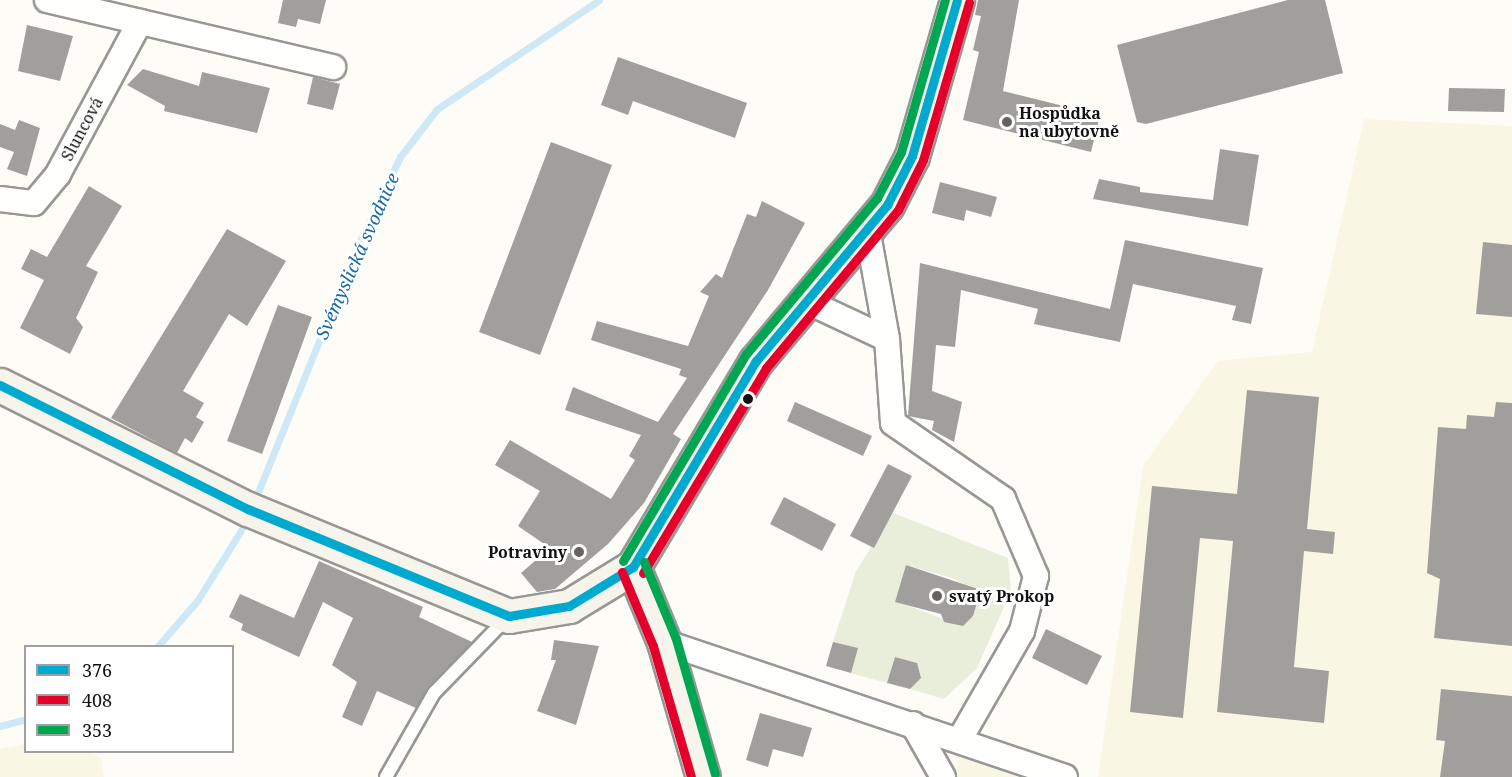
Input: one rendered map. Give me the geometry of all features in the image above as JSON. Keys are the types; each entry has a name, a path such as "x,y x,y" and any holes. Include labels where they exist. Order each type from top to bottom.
{"street":[{"path":"47,0 333,67"},
{"path":"0,386 248,509 509,616 569,606 633,567 756,361 806,301 868,234 912,156 957,0"},
{"name":"Sluncová","path":"0,199 34,203 58,174 140,22"},
{"path":"868,234 887,339 893,423 1003,499 1036,576 1022,631 960,739"},
{"path":"806,301 887,339"},
{"path":"633,567 664,642 703,777"},
{"path":"664,642 960,739 1065,777"},
{"path":"913,724 943,777"}],"lane":[{"path":"386,777 434,693 509,616"}],"shaded area":[{"path":"1364,119 1512,126 1512,777 1098,777 1143,466 1218,361 1312,352"},
{"path":"24,744 24,753 93,753 101,758 104,777 0,777 0,749"},
{"path":"958,752 1022,777 957,777"}],"green space":[{"path":"893,513 1008,558 1011,591 977,668 944,699 910,689 917,663 895,657 887,683 850,673 856,648 833,642 856,571","holes":["906,565 952,578 980,593 973,616 962,626 896,601"]}],"building":[{"path":"283,0 326,0 320,24 298,19 296,27 278,23"},
{"path":"978,0 1019,0 1003,91 1100,115 1091,152 963,120 979,52 973,50 981,16 975,15"},
{"path":"1288,0 1325,0 1343,73 1146,124 1137,122 1117,45"},
{"path":"27,25 73,36 60,81 18,71"},
{"path":"618,57 747,103 735,138 633,101 628,115 601,105"},
{"path":"143,69 199,86 202,72 270,88 257,133 164,111 165,106 127,85"},
{"path":"313,77 340,84 333,110 307,104"},
{"path":"1449,88 1505,89 1504,112 1448,111"},
{"path":"19,120 40,128 27,176 7,169 14,152 0,147 0,124 15,130"},
{"path":"551,142 612,165 540,355 479,332"},
{"path":"1220,149 1259,155 1248,226 1093,199 1099,179 1140,187 1140,192 1213,200"},
{"path":"940,182 997,197 991,217 966,210 964,221 932,213"},
{"path":"89,186 122,206 86,266 98,272 76,318 83,327 70,354 20,328 44,280 21,269 31,249 47,257"},
{"path":"762,201 805,223 768,290 673,434 681,439 644,503 608,544 555,589 537,592 521,573 550,548 518,526 540,491 495,465 510,440 611,499 635,460 629,456 641,435 565,410 573,387 658,422 687,378 679,375 681,369 591,340 597,321 688,346 709,296 700,292 716,274 722,278 747,214 756,217"},
{"path":"227,229 286,261 247,326 229,314 183,391 204,403 196,417 204,422 192,443 185,438 177,453 111,418"},
{"path":"1125,240 1263,268 1251,324 1232,320 1236,306 1133,284 1120,342 1034,324 1038,309 961,290 955,347 936,345 932,391 962,402 954,442 932,430 934,421 908,416 920,263 1110,309"},
{"path":"1483,242 1512,245 1512,317 1476,314"},
{"path":"278,305 312,317 262,454 227,441"},
{"path":"1247,390 1319,397 1307,529 1335,532 1333,554 1304,551 1294,667 1329,671 1324,723 1217,712 1233,541 1200,538 1183,718 1130,712 1152,486 1237,494"},
{"path":"795,402 872,436 863,456 787,421"},
{"path":"1496,402 1512,403 1512,646 1434,638 1440,579 1427,573 1438,427 1466,429 1467,415 1494,417"},
{"path":"888,464 912,476 874,548 850,536"},
{"path":"784,497 836,524 822,551 770,524"},
{"path":"319,561 423,607 419,617 472,642 416,708 377,691 362,726 342,717 357,682 332,665 353,618 323,602 299,657 241,630 243,624 229,617 240,594 294,618"},
{"name":"svatý Prokop","path":"906,565 981,590 973,616 963,626 944,622 941,614 895,602"},
{"path":"1046,629 1102,656 1087,685 1032,658"},
{"path":"554,640 599,646 576,725 537,711 556,660 551,660"},
{"path":"833,642 858,648 851,673 826,666"},
{"path":"895,657 917,663 921,678 910,689 887,683"},
{"path":"1441,689 1512,696 1512,777 1440,777 1445,741 1436,740"},
{"path":"760,713 812,728 803,757 773,749 768,767 746,760"}],"waterway":[{"name":"Svémyslická svodnice","path":"258,492 358,245 400,157 437,109 599,0"},
{"name":"Svémyslická svodnice","path":"159,645 197,601 245,524"},
{"name":"Svémyslická svodnice","path":"0,726 24,720"}],"transit line":[{"name":"353","path":"623,561 746,354 877,198 901,152 945,0"},
{"name":"376","path":"0,385 248,509 509,616 569,606 633,567 756,361 887,205 912,156 957,0"},
{"name":"408","path":"643,573 766,368 898,210 923,160 969,3"},
{"name":"353","path":"644,562 676,639 715,774"},
{"name":"408","path":"622,572 653,646 691,777"}],"place":[{"name":"Hospůdka na ubytovně","path":"1007,122"},
{"name":"Potraviny","path":"579,552"},
{"name":"svatý Prokop","path":"937,596"}]}
